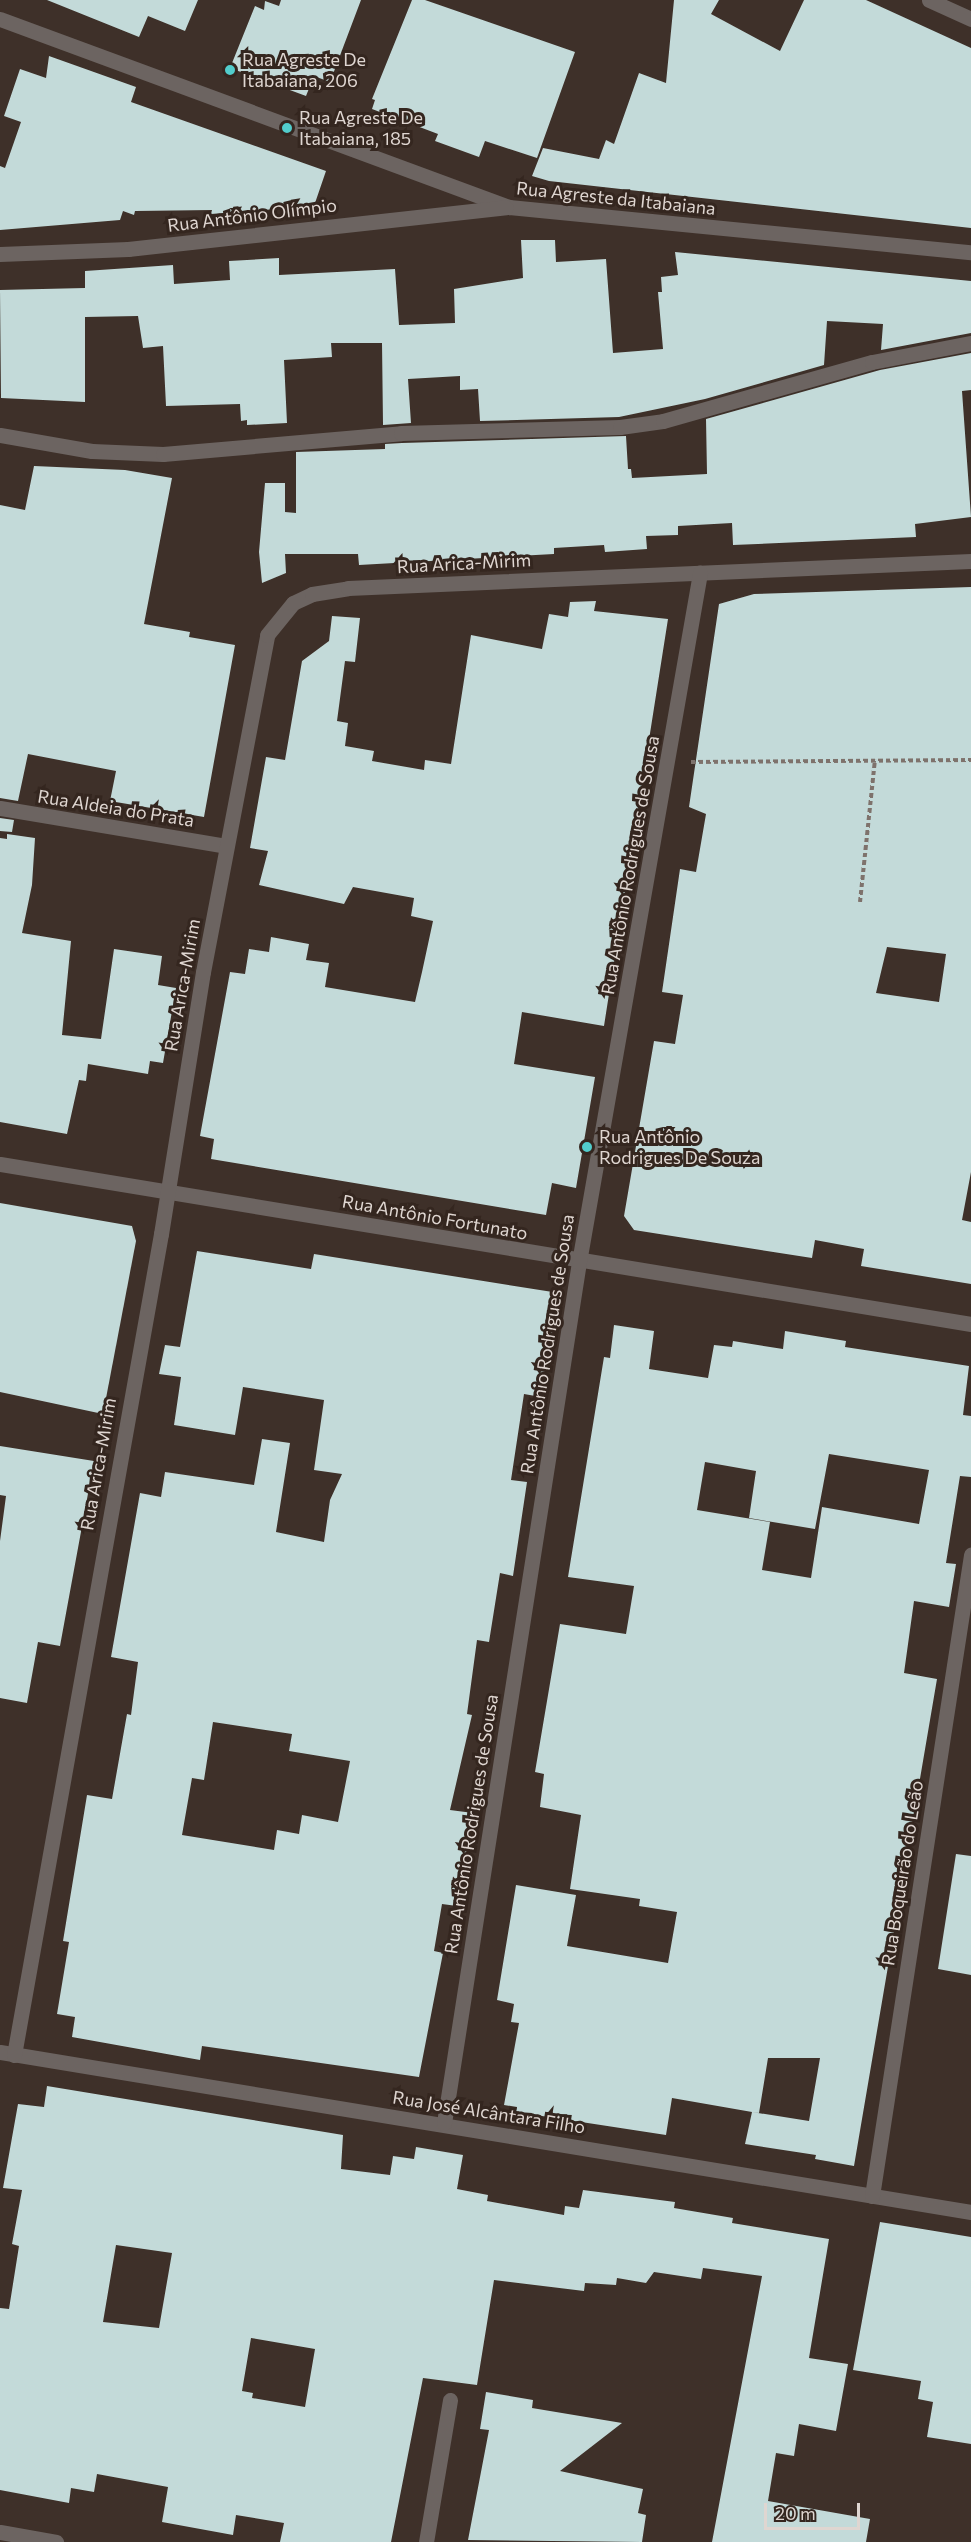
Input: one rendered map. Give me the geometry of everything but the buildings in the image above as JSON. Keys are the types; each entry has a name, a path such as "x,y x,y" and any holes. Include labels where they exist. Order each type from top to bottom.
{"street":[{"path":"928,0 971,19"},
{"name":"Rua Agreste da Itabaiana","path":"0,20 509,207 971,252"},
{"name":"Rua Antônio Olímpio","path":"0,254 128,249 509,207"},
{"path":"0,435 92,451 163,454 400,433 620,427 663,421 872,362 971,343"},
{"name":"Rua Arica-Mirim","path":"7,2054 168,1190 226,846 267,635 293,603 312,594 348,588 971,561"},
{"name":"Rua Antônio Rodrigues de Sousa","path":"444,2123 579,1262 669,763 700,573"},
{"name":"Rua Aldeia do Prata","path":"0,808 226,846"},
{"name":"Rua Antônio Fortunato","path":"0,1164 168,1190 579,1262 971,1324"},
{"name":"Rua Boqueirão do Leão","path":"872,2196 971,1555"},
{"name":"Rua José Alcântara Filho","path":"7,2054 444,2123 971,2212"},
{"path":"426,2542 450,2400"},
{"path":"0,2532 56,2542"}],"path":[{"path":"860,902 875,760"},
{"path":"669,763 971,760"}],"place":[{"name":"Rua Agreste De Itabaiana, 206","path":"230,70"},
{"name":"Rua Agreste De Itabaiana, 185","path":"287,128"},
{"name":"Rua Antônio Rodrigues De Souza","path":"587,1147"}]}
